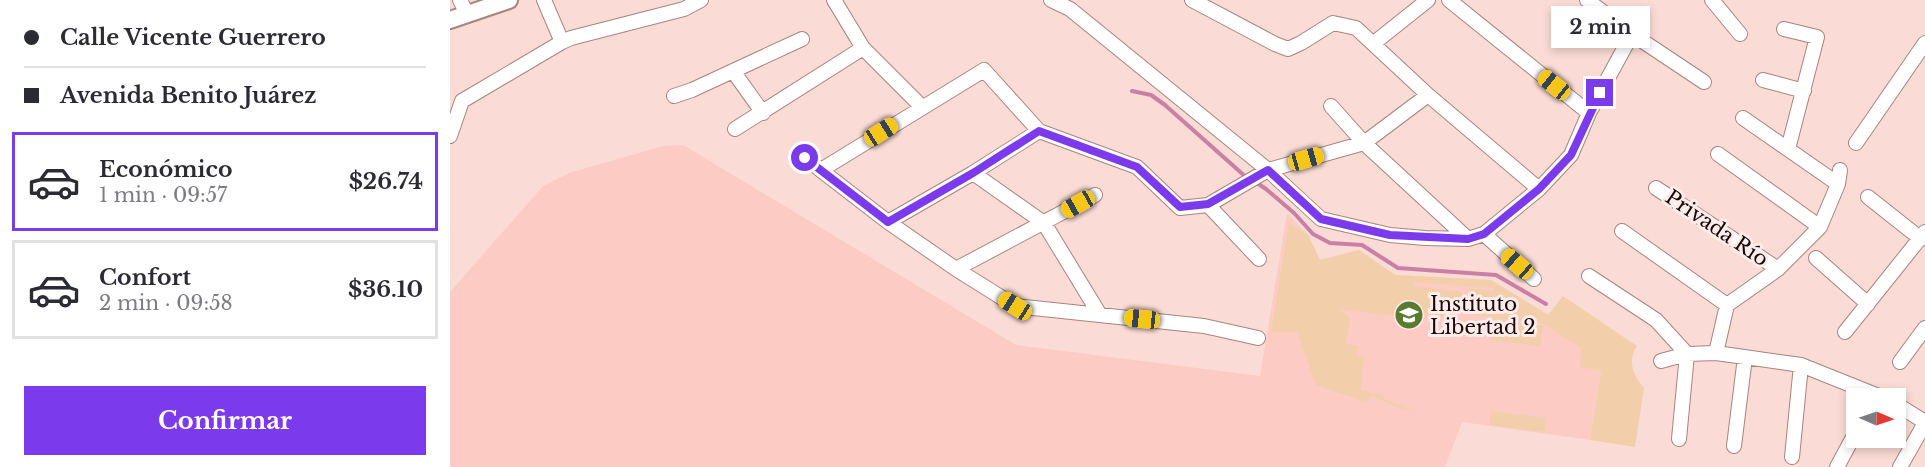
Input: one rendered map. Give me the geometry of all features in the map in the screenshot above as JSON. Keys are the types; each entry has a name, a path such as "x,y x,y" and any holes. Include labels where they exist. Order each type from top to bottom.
{"street":[{"path":"450,20 463,7 509,0"},
{"path":"544,0 562,42"},
{"path":"450,136 462,101 562,42 684,9 701,0"},
{"path":"834,0 863,48 922,107"},
{"path":"1051,0 1070,9 1257,176 1321,219 1390,235 1468,239 1484,234 1539,189 1571,155 1589,113 1632,33"},
{"path":"1192,0 1288,49 1333,23 1356,28 1428,95 1539,189"},
{"path":"1374,43 1428,0"},
{"path":"1449,0 1589,113"},
{"path":"1587,0 1704,82"},
{"path":"1712,0 1740,34"},
{"path":"1784,29 1816,38 1788,149"},
{"path":"674,96 692,90 802,39"},
{"path":"1856,143 1925,43"},
{"path":"735,129 863,48"},
{"path":"821,170 984,70 1039,131 1137,167 1180,207 1208,204 1257,176 1364,143 1428,95"},
{"path":"733,71 763,112"},
{"path":"1763,80 1804,91"},
{"path":"1330,106 1364,143 1468,239"},
{"path":"1716,353 1727,305 1778,269 1820,226 1839,177 1788,149 1743,118"},
{"path":"888,222 973,173 1039,131"},
{"path":"1718,154 1820,226"},
{"path":"805,158 888,222 1015,306 1204,326 1258,338"},
{"path":"973,173 1044,223 1100,315"},
{"name":"Privada Río","path":"1656,188 1778,269"},
{"path":"956,269 1095,195"},
{"path":"1845,332 1923,236 1868,197"},
{"path":"1208,204 1259,260"},
{"path":"1622,231 1727,305"},
{"path":"1484,234 1534,279"},
{"path":"1816,258 1869,304"},
{"path":"1589,276 1656,320 1687,354 1679,439"},
{"path":"1900,362 1925,328"},
{"path":"1661,361 1687,354 1716,353 1745,357 1801,365 1855,388"},
{"path":"1734,446 1745,357"},
{"path":"1792,457 1801,365"},
{"path":"1900,467 1925,423 1906,411"},
{"path":"1837,467 1847,448"}],"shaded area":[{"path":"683,145 1016,345 1260,376 1287,213 1308,235 1320,260 1359,250 1395,275 1491,280 1601,347 1601,371 1590,440 1462,422 1445,467 450,467 450,292 543,186 569,173 663,146"},
{"path":"1289,223 1308,235 1320,260 1359,250 1395,275 1491,280 1548,315 1563,296 1637,346 1632,357 1633,368 1644,388 1635,447 1590,440 1601,371 1580,367 1581,348 1543,324 1467,314 1469,288 1494,291 1494,288 1413,282 1414,286 1462,292 1458,318 1410,312 1409,318 1340,309 1350,318 1346,344 1359,346 1357,355 1364,356 1361,390 1384,396 1383,398 1411,412 1371,396 1366,402 1316,385 1297,332 1271,332"},
{"path":"1493,319 1543,326 1540,346 1491,340"},
{"path":"1491,411 1546,418 1545,432 1489,425"}],"waterway":[{"path":"1132,91 1151,95 1165,105 1247,178"},
{"path":"1254,181 1294,213 1313,234 1330,243 1362,245 1398,268 1496,275 1546,304"}],"place":[{"name":"Instituto Libertad 2","path":"1409,315"}],"route":[{"path":"805,158 888,222 973,173 1039,131 1137,167 1180,207 1208,204 1268,170 1321,219 1390,235 1468,239 1484,234 1539,189 1571,155 1600,93"}]}
